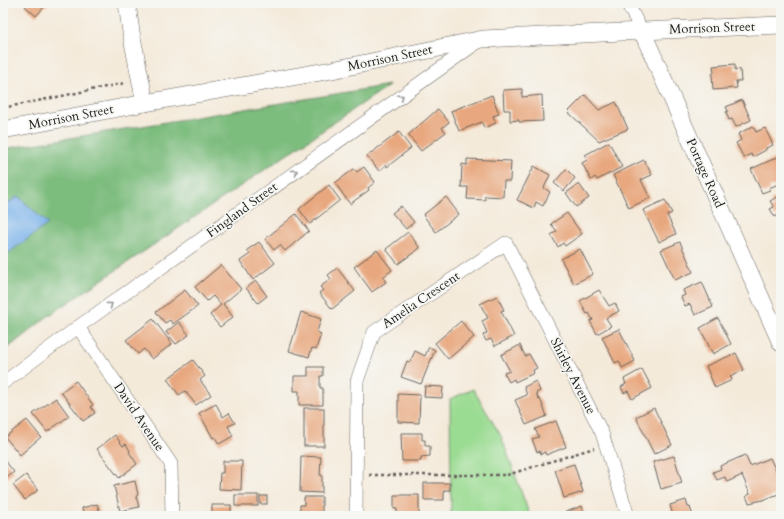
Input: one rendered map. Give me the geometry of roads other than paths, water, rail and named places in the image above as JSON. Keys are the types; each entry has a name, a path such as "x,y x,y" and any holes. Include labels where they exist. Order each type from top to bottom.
{"street":[{"path":"126,3 145,103"},
{"name":"Portage Road","path":"627,3 642,30 781,344"},
{"name":"Morrison Street","path":"3,130 332,70 483,38 781,25"},
{"name":"Fingland Street","path":"3,383 78,327 483,38"},
{"name":"Shirley Avenue","path":"504,244 506,243 602,433 628,516"},
{"name":"Amelia Crescent","path":"356,516 357,381 374,332 504,244"},
{"name":"David Avenue","path":"78,327 172,464 172,516"}],"water":[{"path":"18,196 48,224 3,257 3,207"}]}
